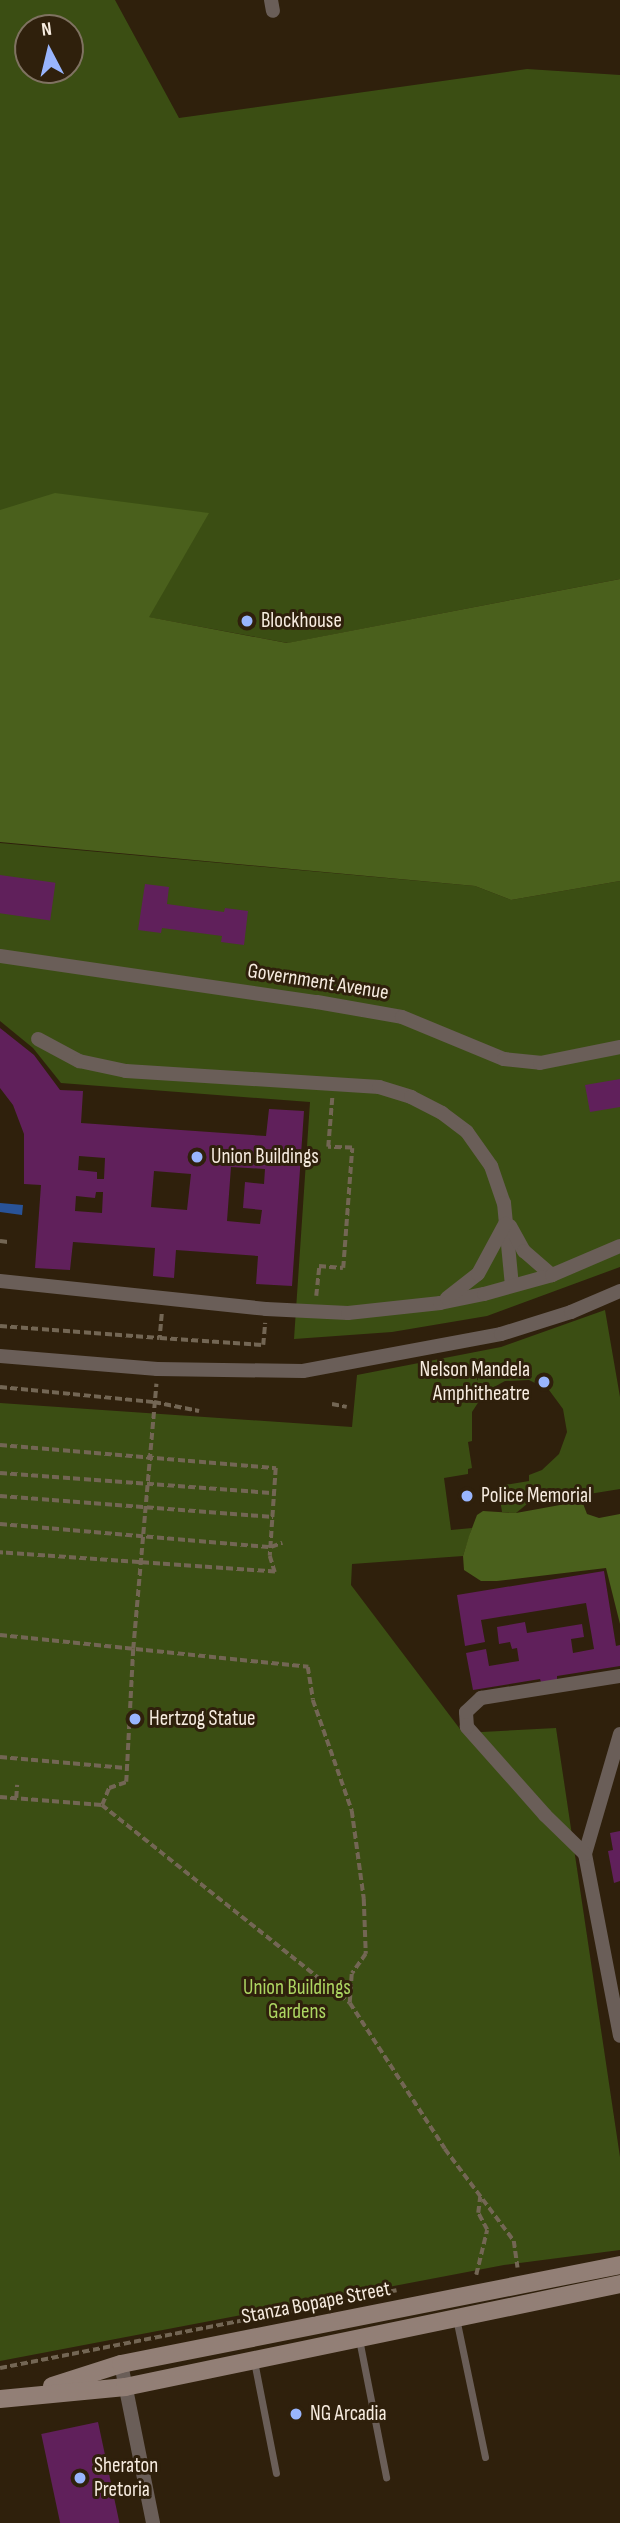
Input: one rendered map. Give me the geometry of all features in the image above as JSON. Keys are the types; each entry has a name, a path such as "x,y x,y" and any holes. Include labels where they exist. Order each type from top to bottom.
{"main road":[{"name":"Stanza Bopape Street","path":"23,2395 121,2364 620,2265"},
{"name":"Stanza Bopape Street","path":"0,2399 125,2387 617,2283"}],"street":[{"name":"Government Avenue","path":"1,957 317,1002 402,1017 504,1059 540,1063 620,1046"},
{"path":"38,1039 79,1061 127,1071 379,1087 411,1097 442,1113 467,1132 491,1166 504,1203 512,1286"},
{"path":"506,1220 524,1251 552,1275"},
{"path":"440,1303 478,1273 506,1220"},
{"path":"0,1280 266,1309 348,1313 440,1303 512,1286 552,1275 620,1246"},
{"path":"0,1356 157,1368 269,1372 336,1367 501,1334 571,1312 620,1291"},
{"path":"585,1854 467,1727 467,1712 481,1698 620,1676"},
{"path":"620,1734 585,1854 620,2036"},
{"path":"121,2364 153,2523"}],"lane":[{"path":"456,2318 485,2457"},
{"path":"359,2338 386,2477"},
{"path":"254,2360 276,2473"}],"path":[{"path":"315,1312 319,1266 343,1268 352,1148 328,1147 333,1084"},
{"path":"0,1241 8,1242"},
{"path":"160,1338 164,1298"},
{"path":"0,1326 263,1345 266,1309"},
{"path":"102,1805 109,1788 126,1782 133,1649 157,1368"},
{"path":"0,1387 154,1402 199,1411"},
{"path":"332,1404 347,1407"},
{"path":"0,1445 276,1468 271,1547 275,1572 141,1560 0,1553"},
{"path":"0,1473 274,1493"},
{"path":"0,1496 272,1517"},
{"path":"0,1524 143,1534 271,1547 282,1543"},
{"path":"0,1635 308,1667 313,1700 352,1811 364,1899 366,1954 352,1974 350,2003"},
{"path":"0,1757 126,1768"},
{"path":"16,1798 18,1786"},
{"path":"0,1797 102,1805 350,2003 445,2149 514,2241 520,2285"},
{"path":"466,2277 479,2274 487,2230 478,2213 480,2195"},
{"path":"0,2368 402,2289"}],"green space":[{"path":"0,0 115,0 179,118 527,69 620,75 620,579 288,643 148,617 208,513 0,510"},
{"path":"55,493 209,513 149,617 287,643 620,579 620,881 511,900 475,886 0,842 0,510"},
{"path":"0,843 475,886 511,900 620,881 620,1267 487,1316 392,1332 294,1339 310,1102 61,1083 33,1048 0,1021"},
{"name":"Union Buildings Gardens","path":"605,1310 620,1397 620,1489 527,1504 516,1513 502,1512 498,1486 529,1481 529,1475 542,1470 559,1454 567,1432 563,1409 549,1390 529,1380 505,1381 485,1392 472,1412 472,1441 468,1442 472,1468 468,1469 468,1474 444,1478 451,1530 472,1528 463,1556 352,1564 351,1585 463,1733 556,1728 620,2157 620,2250 504,2265 0,2361 0,1403 352,1427 357,1375 501,1347"},
{"path":"582,1501 587,1514 599,1518 620,1514 620,1624 606,1568 497,1581 481,1581 464,1570 463,1556 469,1536 477,1515 483,1511 516,1513"}],"water":[{"path":"0,1203 23,1205 22,1215 0,1212"}],"building":[{"path":"0,875 55,883 50,920 0,913"},
{"path":"145,884 169,887 167,904 224,912 225,908 248,911 244,945 221,942 222,936 162,928 161,933 138,930"},
{"name":"Union Buildings","path":"0,1028 34,1055 60,1090 83,1091 81,1123 266,1136 269,1109 304,1111 292,1286 256,1284 258,1256 176,1250 174,1278 153,1276 155,1248 73,1242 70,1270 35,1268 41,1185 24,1184 24,1134 13,1105 0,1088","holes":["79,1156 105,1158 104,1179 97,1179 97,1172 78,1170","231,1167 265,1169 264,1184 245,1182 243,1208 262,1210 260,1224 227,1221","154,1171 191,1174 187,1210 151,1207","96,1192 103,1192 102,1213 75,1211 76,1196 95,1198"]},
{"path":"620,1079 620,1107 590,1112 585,1085"},
{"path":"604,1571 616,1646 620,1645 620,1666 557,1676 557,1680 541,1682 540,1679 473,1690 466,1653 486,1649 489,1666 519,1661 517,1648 512,1649 510,1642 499,1644 497,1627 525,1622 527,1633 582,1624 584,1637 571,1639 573,1653 594,1649 586,1603 481,1620 485,1642 465,1646 457,1595"},
{"path":"620,1831 620,1881 614,1883 608,1851 613,1850 610,1833"},
{"name":"Sheraton Pretoria","path":"98,2422 119,2523 60,2523 41,2434"}],"place":[{"name":"Blockhouse","path":"247,621"},
{"name":"Union Buildings","path":"197,1157"},
{"name":"Nelson Mandela Amphitheatre","path":"544,1382"},
{"name":"Police Memorial","path":"467,1496"},
{"name":"Hertzog Statue","path":"135,1719"},
{"name":"NG Arcadia","path":"296,2414"},
{"name":"Sheraton Pretoria","path":"80,2478"}]}
